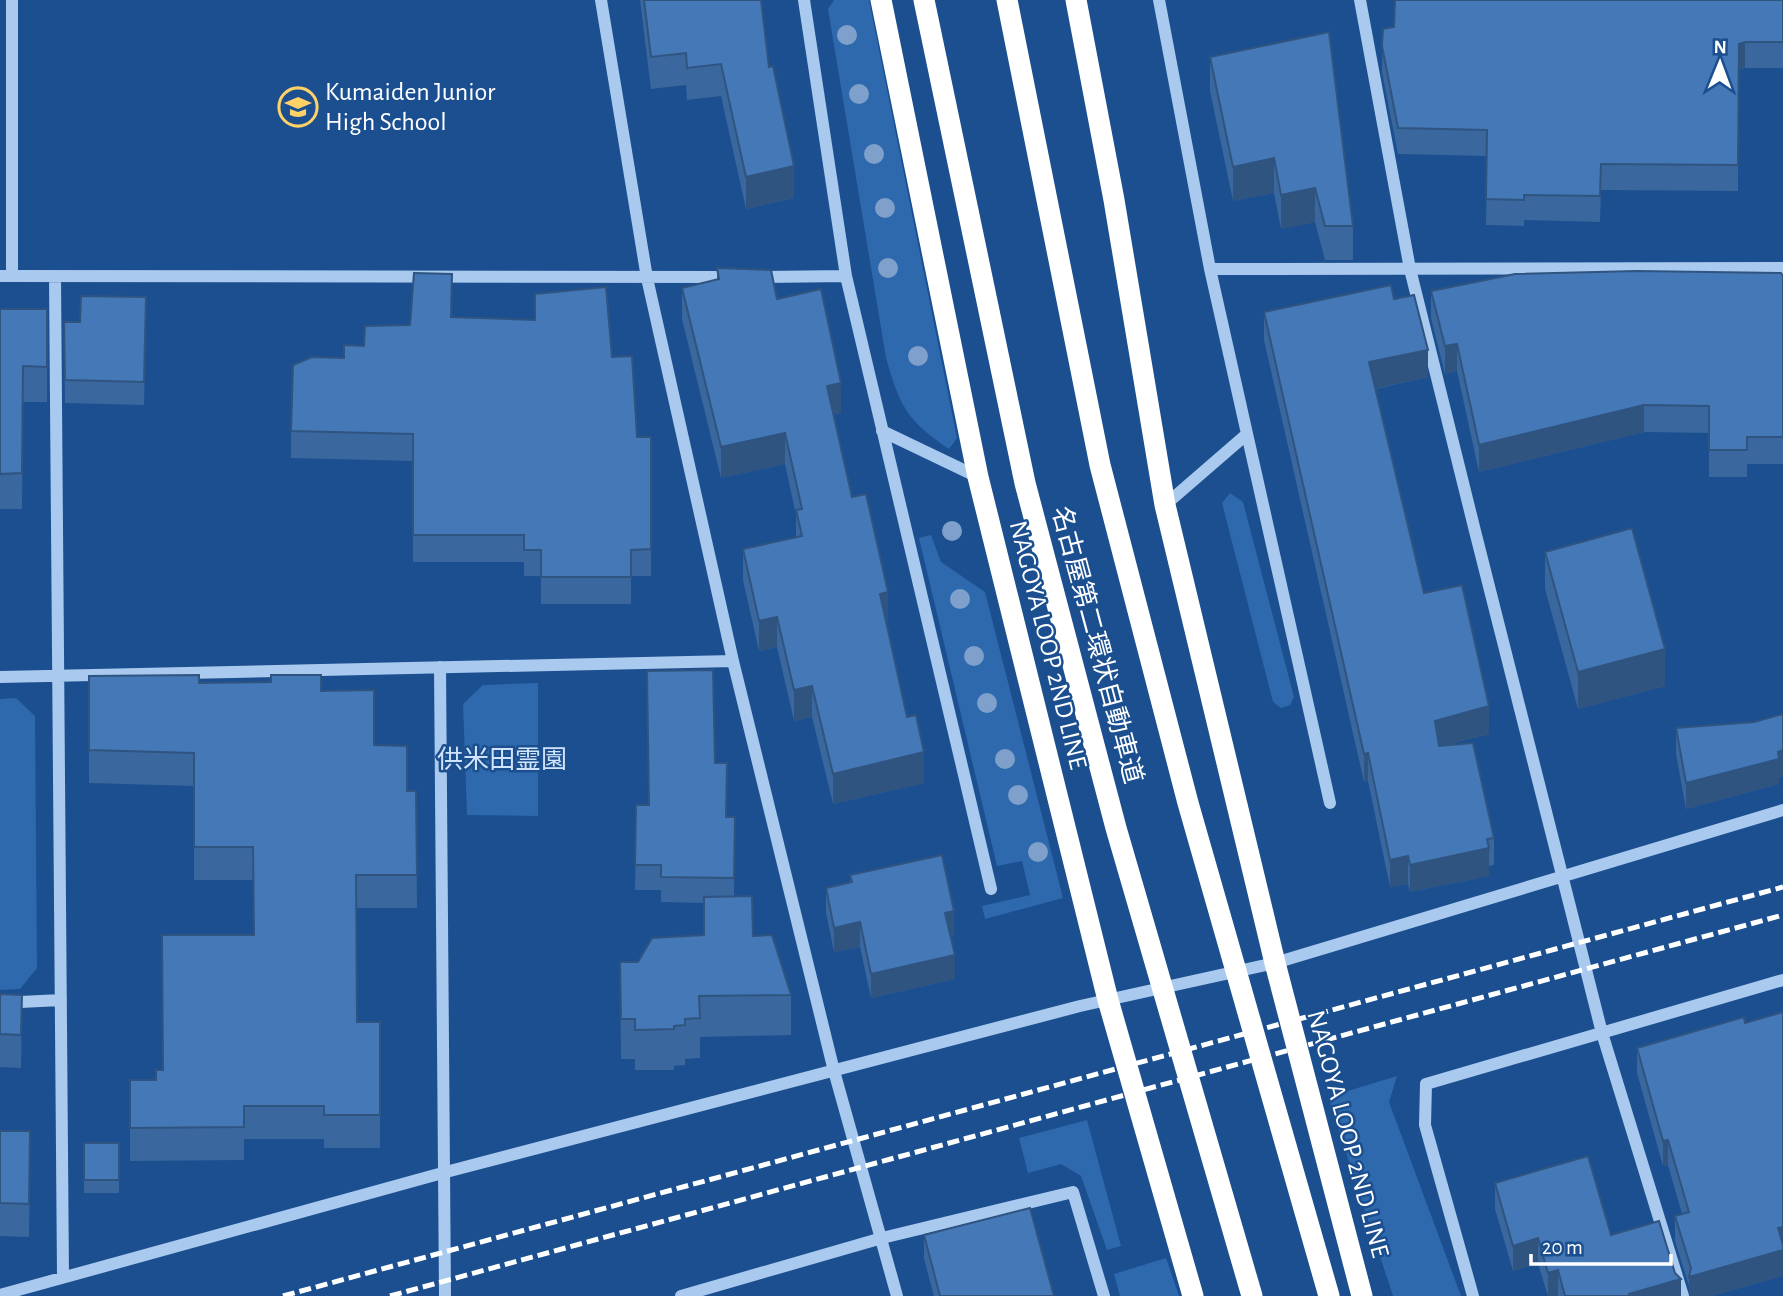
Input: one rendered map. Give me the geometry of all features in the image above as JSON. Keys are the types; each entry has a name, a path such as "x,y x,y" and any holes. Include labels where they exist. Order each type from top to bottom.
{"highway":[{"name":"NAGOYA LOOP 2ND LINE","path":"881,0 978,477 1108,1000 1193,1296"},
{"name":"名古屋第二環状自動車道","path":"924,0 1025,483 1116,828 1252,1296"},
{"name":"名古屋第二環状自動車道","path":"1007,0 1100,466 1188,803 1329,1296"},
{"name":"NAGOYA LOOP 2ND LINE","path":"1076,0 1114,200 1166,505 1275,963 1362,1296"}],"street":[{"path":"12,0 6,276 846,276"},
{"path":"601,0 646,278 733,661 834,1071 897,1296"},
{"path":"804,0 846,276 991,889"},
{"path":"1159,0 1210,270 1330,803"},
{"path":"1360,0 1410,269 1602,1033 1683,1296"},
{"path":"1210,270 1783,268"},
{"path":"55,277 63,1277"},
{"path":"882,431 978,477"},
{"path":"1166,505 1247,434"},
{"path":"0,677 733,661"},
{"path":"440,667 446,1296"},
{"path":"0,1295 446,1171 1108,1000 1275,963 1783,810"},
{"path":"1473,1296 1425,1125 1426,1084 1783,980"},
{"path":"0,1003 61,1000"},
{"path":"681,1296 882,1238 1073,1192 1104,1296"}],"green space":[{"path":"834,0 869,0 957,438 949,449 923,429 907,411 886,358 828,9"},
{"path":"1230,493 1243,502 1294,697 1290,705 1281,708 1273,702 1222,503"},
{"path":"931,535 941,562 985,592 1063,898 985,919 982,906 1030,895 1022,861 997,866 919,538"},
{"name":"供米田霊園","path":"538,683 538,816 467,815 463,704 483,685"},
{"path":"16,698 35,716 37,968 20,989 0,990 0,699"},
{"path":"1397,1076 1389,1102 1461,1296 1393,1296 1328,1097"},
{"path":"1087,1120 1121,1246 1107,1250 1081,1176 1061,1164 1028,1173 1019,1138"},
{"path":"1166,1258 1179,1296 1120,1296 1114,1274"}],"building":[{"path":"644,0 761,0 769,67 773,66 794,166 746,177 721,64 687,68 686,53 651,57"},
{"path":"1395,0 1783,0 1783,42 1739,44 1738,165 1601,164 1600,196 1524,195 1524,200 1486,199 1487,130 1398,128 1382,46 1383,29 1394,27"},
{"path":"1329,32 1353,226 1325,226 1315,188 1281,195 1274,158 1233,167 1210,57"},
{"path":"717,268 771,270 777,299 821,289 841,383 827,386 852,497 866,494 888,592 880,594 907,717 916,715 924,752 833,774 812,686 794,690 777,617 759,621 743,549 802,536 796,510 802,509 785,433 721,447 682,288 719,279"},
{"path":"1637,271 1781,273 1783,437 1747,437 1747,450 1709,450 1709,406 1644,405 1479,445 1457,344 1445,346 1431,291 1515,274"},
{"path":"414,273 452,274 451,317 535,320 535,294 606,287 612,357 632,356 637,437 651,437 651,549 631,550 631,577 541,577 541,550 524,550 524,535 413,535 413,434 291,431 293,365 312,357 344,358 344,345 364,346 365,326 410,325"},
{"path":"1391,285 1394,299 1414,295 1428,350 1369,362 1424,593 1462,585 1489,706 1435,721 1439,746 1473,743 1494,838 1487,839 1489,848 1410,865 1408,856 1390,860 1368,753 1364,754 1264,312"},
{"path":"81,296 146,297 144,382 65,380 64,322 80,322"},
{"path":"0,309 47,309 47,367 23,366 22,473 0,474"},
{"path":"1632,528 1665,649 1578,672 1545,552"},
{"path":"713,670 715,763 727,763 726,817 735,817 734,878 661,877 661,865 635,865 636,805 649,805 647,671"},
{"path":"199,675 199,683 271,682 271,675 321,675 321,691 374,690 374,745 407,746 407,791 416,791 417,875 356,875 357,1022 380,1022 380,1115 324,1115 324,1106 244,1106 244,1127 130,1128 130,1080 156,1080 156,1070 163,1070 162,935 254,935 253,847 194,847 194,753 89,750 89,676"},
{"path":"1783,714 1783,750 1778,752 1779,759 1686,783 1676,728 1754,722"},
{"path":"942,855 954,911 945,913 955,955 871,974 860,922 834,928 826,888 852,882 850,875"},
{"path":"752,896 753,936 772,935 791,995 699,996 700,1018 685,1019 685,1025 674,1026 674,1029 635,1030 635,1019 621,1019 620,962 638,962 652,938 704,935 704,897"},
{"path":"0,994 22,995 21,1035 0,1034"},
{"path":"1783,1012 1783,1227 1778,1228 1783,1250 1689,1277 1691,1268 1675,1216 1689,1212 1668,1140 1663,1141 1637,1048 1744,1017 1745,1023"},
{"path":"0,1131 30,1131 29,1204 0,1203"},
{"path":"84,1143 119,1143 119,1180 84,1180"},
{"path":"1588,1156 1611,1235 1659,1221 1675,1273 1681,1279 1629,1294 1630,1296 1565,1296 1558,1270 1548,1273 1538,1238 1513,1246 1495,1183"},
{"path":"1030,1208 1054,1296 940,1296 924,1235"}],"railway":[{"path":"283,1296 1783,887"},
{"path":"390,1296 1783,915"}],"place":[{"name":"Kumaiden Junior High School","path":"298,107"}]}
